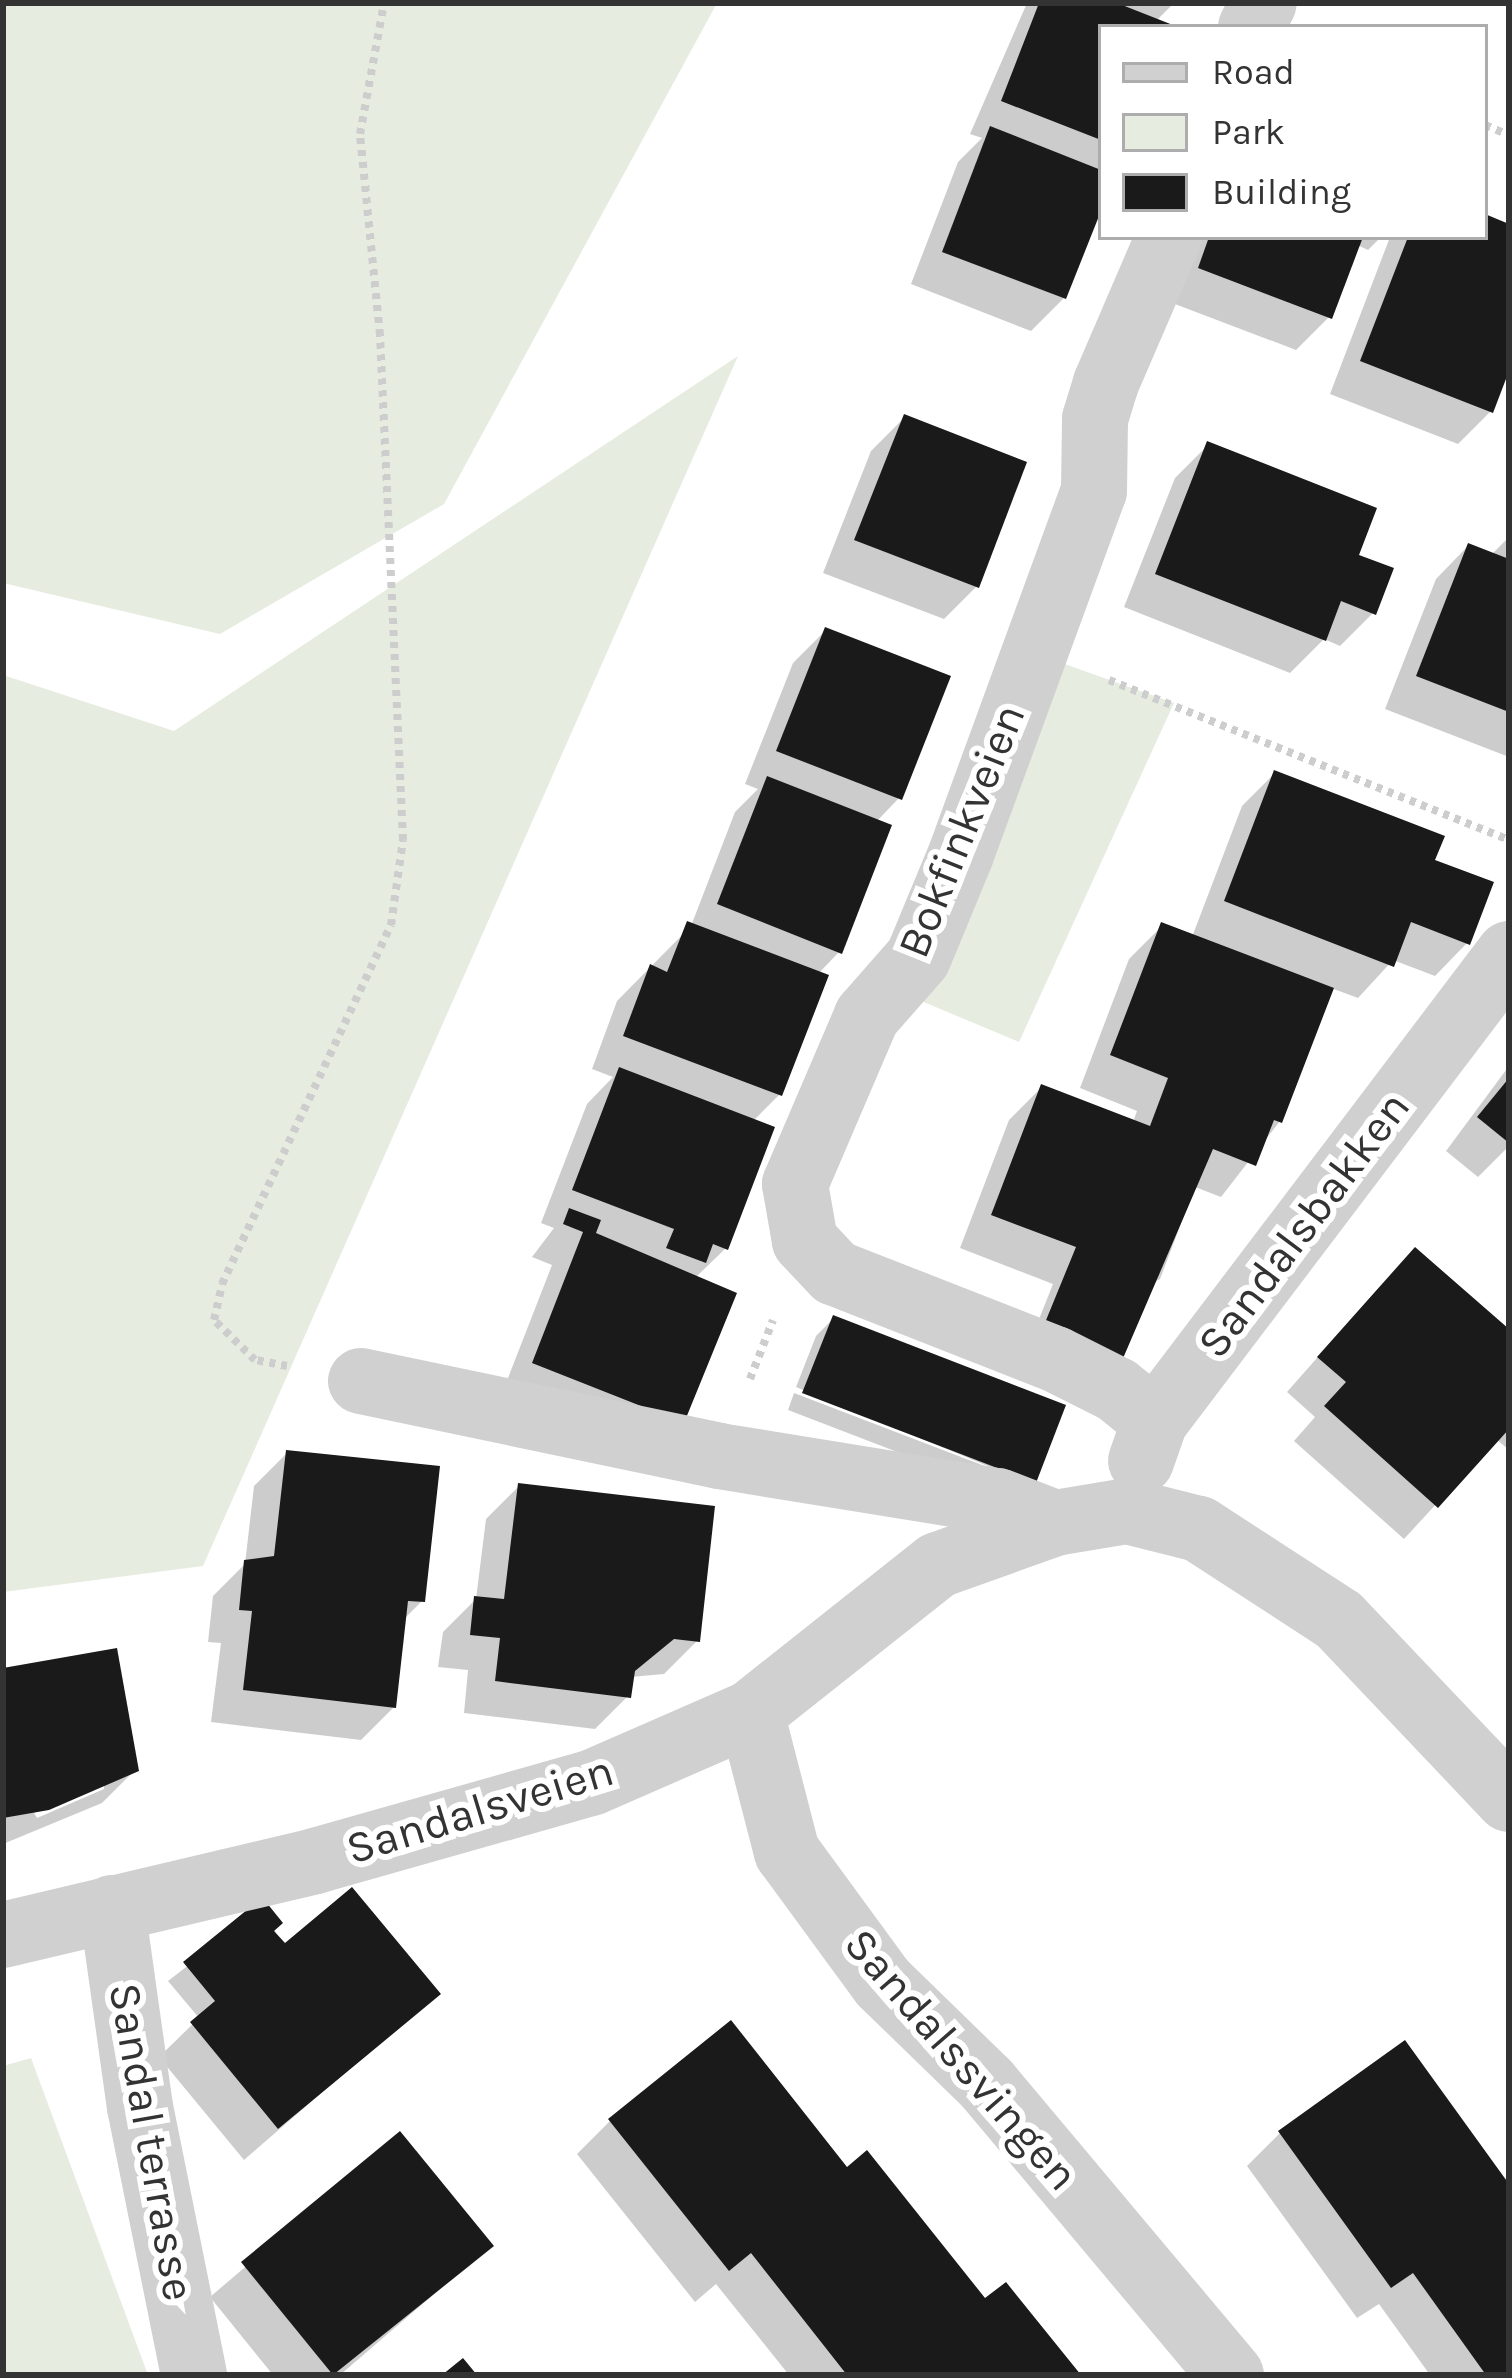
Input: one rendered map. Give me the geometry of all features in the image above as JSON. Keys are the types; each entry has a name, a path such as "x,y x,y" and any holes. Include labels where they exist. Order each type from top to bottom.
{"street":[{"name":"Bokfinkveien","path":"805,1240 796,1184 867,1016 918,958 1094,490 1095,419 1168,240"},
{"name":"Sandalsbakken","path":"1127,1511 1155,1421 1509,954"},
{"path":"805,1240 835,1274 1055,1359 1117,1390 1155,1421"},
{"path":"361,1381 719,1456 998,1501 1055,1523"},
{"name":"Sandalsveien","path":"3,1935 591,1783 752,1713 938,1565 1055,1523 1127,1511 1199,1529 1339,1620 1509,1799"},
{"name":"Sandalssvingen","path":"752,1713 787,1852 884,1983 986,2083 1231,2375"},
{"name":"Sandal terrasse","path":"112,1908 140,2107 194,2375"}],"path":[{"path":"361,1381 255,1360 214,1320 222,1284 391,925 403,840 380,335 360,134 384,3"},
{"path":"1034,653 1509,840"},
{"path":"719,1456 805,1240"}],"green space":[{"path":"3,3 717,3 444,504 220,634 3,583"},
{"path":"738,356 203,1566 3,1592 3,675 174,731"},
{"path":"1034,653 1174,703 1019,1042 876,982"},
{"path":"31,2058 148,2375 3,2375 3,2066"}],"building":[{"path":"1039,3 1117,3 1170,24 1098,24 1098,139 1001,101"},
{"path":"990,126 1098,169 1098,219 1066,299 942,252"},
{"path":"1488,215 1509,224 1509,371 1493,413 1360,361 1407,240 1488,240"},
{"path":"1208,240 1362,240 1332,319 1198,268"},
{"path":"904,414 1027,462 979,588 854,540"},
{"path":"1207,441 1377,508 1359,555 1394,568 1376,615 1341,601 1326,641 1155,574"},
{"path":"1468,543 1509,559 1509,712 1416,676"},
{"path":"825,627 951,676 902,800 776,751"},
{"path":"1274,770 1445,836 1435,860 1494,882 1470,945 1411,922 1394,967 1224,901"},
{"path":"767,776 892,825 842,954 717,904"},
{"path":"687,921 829,975 782,1096 623,1036 650,964 667,972"},
{"path":"1161,922 1334,988 1282,1123 1274,1120 1256,1166 1213,1149 1121,1363 1042,1330 1076,1247 991,1215 1041,1084 1150,1126 1168,1078 1110,1055"},
{"path":"619,1067 775,1127 728,1250 713,1244 706,1263 666,1248 674,1229 572,1190"},
{"path":"1509,1078 1509,1143 1477,1117"},
{"path":"569,1208 601,1220 596,1233 737,1293 684,1423 532,1363 583,1232 563,1224"},
{"path":"1415,1247 1509,1329 1509,1429 1438,1508 1324,1406 1346,1382 1317,1357"},
{"path":"833,1315 1066,1405 1036,1483 802,1393"},
{"path":"286,1450 440,1466 425,1602 408,1601 396,1708 243,1690 252,1611 239,1610 244,1560 274,1556"},
{"path":"518,1483 715,1506 700,1642 674,1639 635,1671 631,1698 495,1681 500,1638 470,1635 474,1596 504,1599"},
{"path":"117,1648 139,1771 49,1810 3,1818 3,1668"},
{"path":"352,1887 441,1994 278,2129 190,2022 215,2001 183,1962 253,1905 266,1902 283,1923 274,1931 285,1943"},
{"path":"731,2020 847,2167 867,2150 985,2298 1006,2282 1081,2375 847,2375 751,2253 729,2271 608,2119"},
{"path":"1405,2040 1509,2184 1509,2375 1486,2375 1413,2273 1391,2288 1278,2131"},
{"path":"400,2131 494,2246 333,2375 241,2262"},
{"path":"463,2358 477,2375 442,2375"}]}
